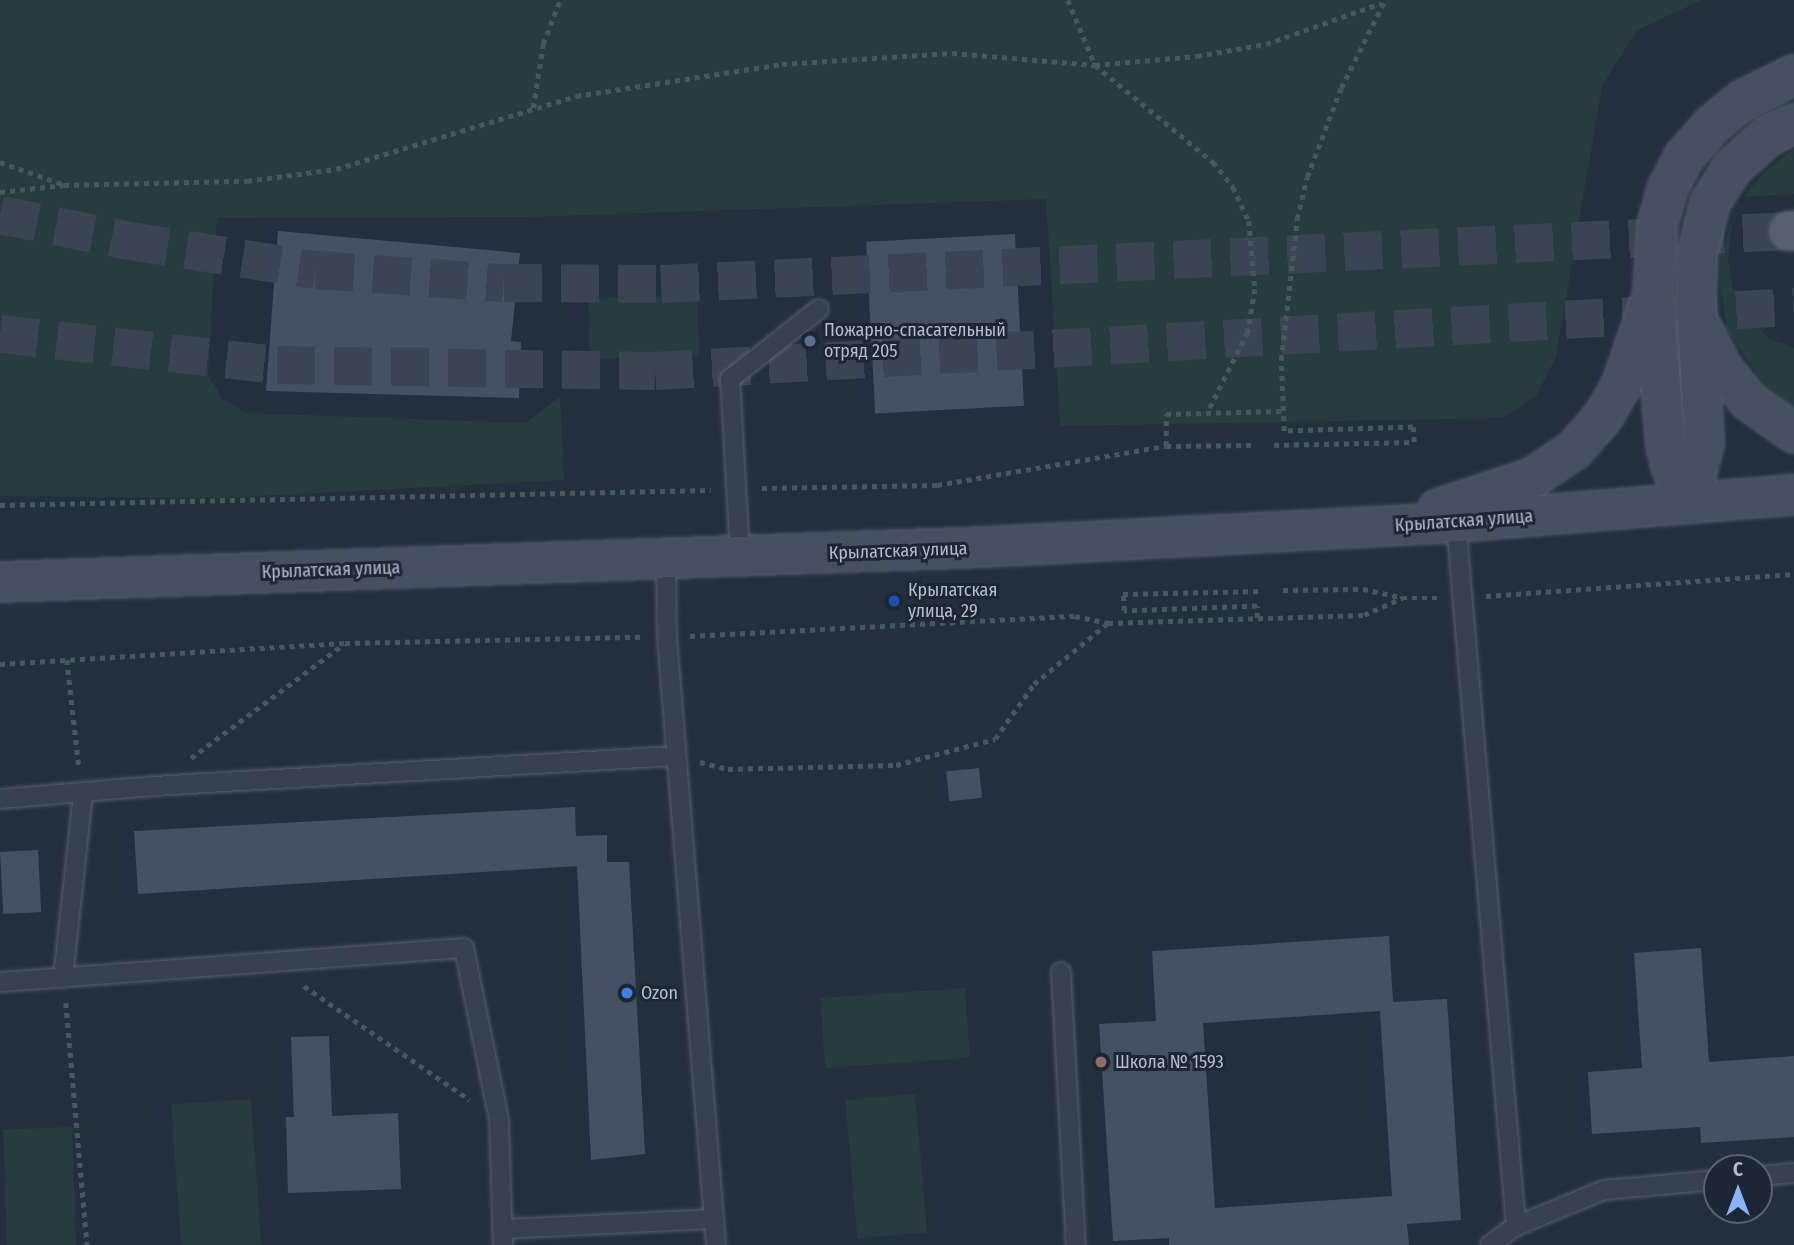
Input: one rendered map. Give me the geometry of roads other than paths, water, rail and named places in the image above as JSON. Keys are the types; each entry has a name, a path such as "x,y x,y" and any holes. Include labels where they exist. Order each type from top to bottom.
{"main road":[{"path":"1689,502 1672,469 1666,445 1653,290 1658,222 1668,188 1685,157 1712,125 1743,100 1794,75"},
{"path":"1689,502 1704,443 1696,293 1698,252 1710,204 1732,168 1768,136 1794,124"},
{"path":"1384,527 1532,478 1574,450 1603,417 1622,384 1653,290"},
{"path":"1696,293 1704,340 1721,368 1749,401 1794,433"},
{"name":"Крылатская улица","path":"0,582 666,559 1384,527 1794,495"}],"lane":[{"path":"740,556 730,379 819,309"},
{"path":"1456,522 1516,1226"},
{"path":"666,559 667,637 711,1219 716,1245"},
{"path":"0,799 154,786 676,756"},
{"path":"64,978 83,794"},
{"path":"0,982 464,948 499,1120 503,1237 711,1219"},
{"path":"1061,972 1076,1245"},
{"path":"1773,1175 1794,1173"},
{"path":"1490,1245 1516,1226 1604,1190 1703,1181"}],"tunnel":[{"path":"0,215 130,241 316,270 504,283 661,284 1789,231"},
{"path":"0,334 277,365 655,371 1794,307"}],"place":[{"name":"Пожарно-спасательный отряд 205","path":"810,341"},
{"name":"Крылатская улица, 29","path":"894,601"},
{"name":"Ozon","path":"627,993"},
{"name":"Школа № 1593","path":"1101,1062"}]}
